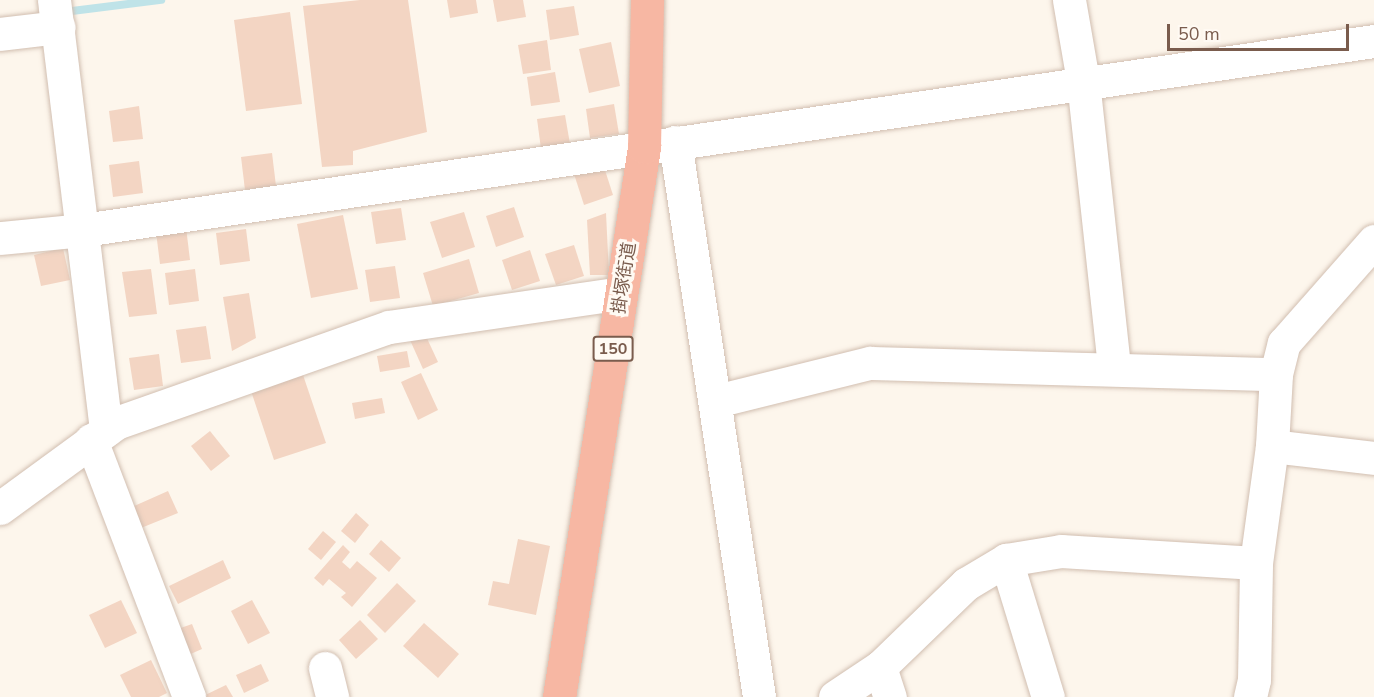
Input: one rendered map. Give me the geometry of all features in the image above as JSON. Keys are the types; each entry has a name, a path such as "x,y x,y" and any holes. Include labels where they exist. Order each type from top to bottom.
{"highway":[{"name":"掛塚街道","path":"559,697 621,293 659,145 647,0"}],"street":[{"path":"1069,0 1083,81 1114,368"},
{"path":"0,34 57,14 83,230 99,435 189,697"},
{"path":"0,238 83,230 1083,81 1374,41"},
{"path":"659,145 717,401 759,697"},
{"path":"1250,697 1254,680 1256,563 1272,446 1276,374 1284,343 1374,241"},
{"path":"0,508 116,423 389,327 621,293"},
{"path":"717,401 870,363 1276,374"},
{"path":"1272,446 1374,458"},
{"path":"835,697 885,682 966,584 1006,560 1061,551 1256,563"},
{"path":"1006,560 1048,697"}],"building":[{"path":"360,0 408,0 427,132 353,151 353,165 322,167 303,6"},
{"path":"447,0 476,0 478,13 450,18"},
{"path":"493,0 523,0 526,17 497,22"},
{"path":"574,6 579,35 550,40 546,10"},
{"path":"290,12 302,104 246,111 234,20"},
{"path":"547,40 551,70 523,74 518,45"},
{"path":"611,42 620,86 589,93 579,49"},
{"path":"555,72 560,102 531,106 527,77"},
{"path":"614,104 619,134 590,138 586,109"},
{"path":"139,106 143,139 113,142 109,111"},
{"path":"565,115 570,144 541,149 537,119"},
{"path":"272,153 276,186 245,190 241,157"},
{"path":"139,161 143,193 113,197 109,165"},
{"path":"603,164 613,195 584,205 574,174"},
{"path":"514,207 524,237 496,247 486,216"},
{"path":"401,208 406,240 376,244 371,212"},
{"path":"464,212 475,247 442,258 430,222"},
{"path":"606,213 609,275 590,275 587,220"},
{"path":"343,215 358,289 311,298 297,224"},
{"path":"186,227 190,260 160,264 156,232"},
{"path":"246,229 250,261 220,265 216,233"},
{"path":"574,245 584,276 556,285 545,254"},
{"path":"63,248 70,280 41,286 34,255"},
{"path":"530,250 540,281 512,290 502,260"},
{"path":"469,259 479,293 433,306 423,273"},
{"path":"395,266 400,298 370,302 365,270"},
{"path":"151,269 157,314 129,317 122,272"},
{"path":"195,269 199,301 169,305 165,273"},
{"path":"249,293 256,338 232,351 223,297"},
{"path":"206,326 211,359 181,363 176,330"},
{"path":"425,334 438,362 423,369 410,340"},
{"path":"407,351 410,367 380,372 377,356"},
{"path":"159,354 163,386 134,390 129,358"},
{"path":"301,369 326,443 274,460 249,385"},
{"path":"421,373 438,410 418,420 401,382"},
{"path":"382,398 385,413 355,419 352,403"},
{"path":"210,431 230,456 211,471 191,446"},
{"path":"168,491 178,513 141,528 132,507"},
{"path":"356,513 369,525 355,543 341,531"},
{"path":"323,531 336,542 321,560 308,549"},
{"path":"518,539 550,546 536,615 488,605 493,581 509,584"},
{"path":"381,540 401,558 389,572 369,554"},
{"path":"343,545 350,552 342,562 350,569 357,561 377,578 352,607 341,597 346,593 329,579 323,586 314,578"},
{"path":"223,560 231,578 178,604 169,586"},
{"path":"397,583 416,601 385,633 367,615"},
{"path":"121,600 137,633 105,648 89,615"},
{"path":"252,600 270,633 248,644 231,611"},
{"path":"360,620 378,639 356,659 339,640"},
{"path":"424,623 459,654 438,678 403,646"},
{"path":"192,624 202,649 186,656 175,630"},
{"path":"151,660 167,693 159,697 131,697 120,675"},
{"path":"261,664 269,681 244,693 236,675"},
{"path":"226,685 233,697 201,697"}],"waterway":[{"path":"64,12 161,0"}]}
